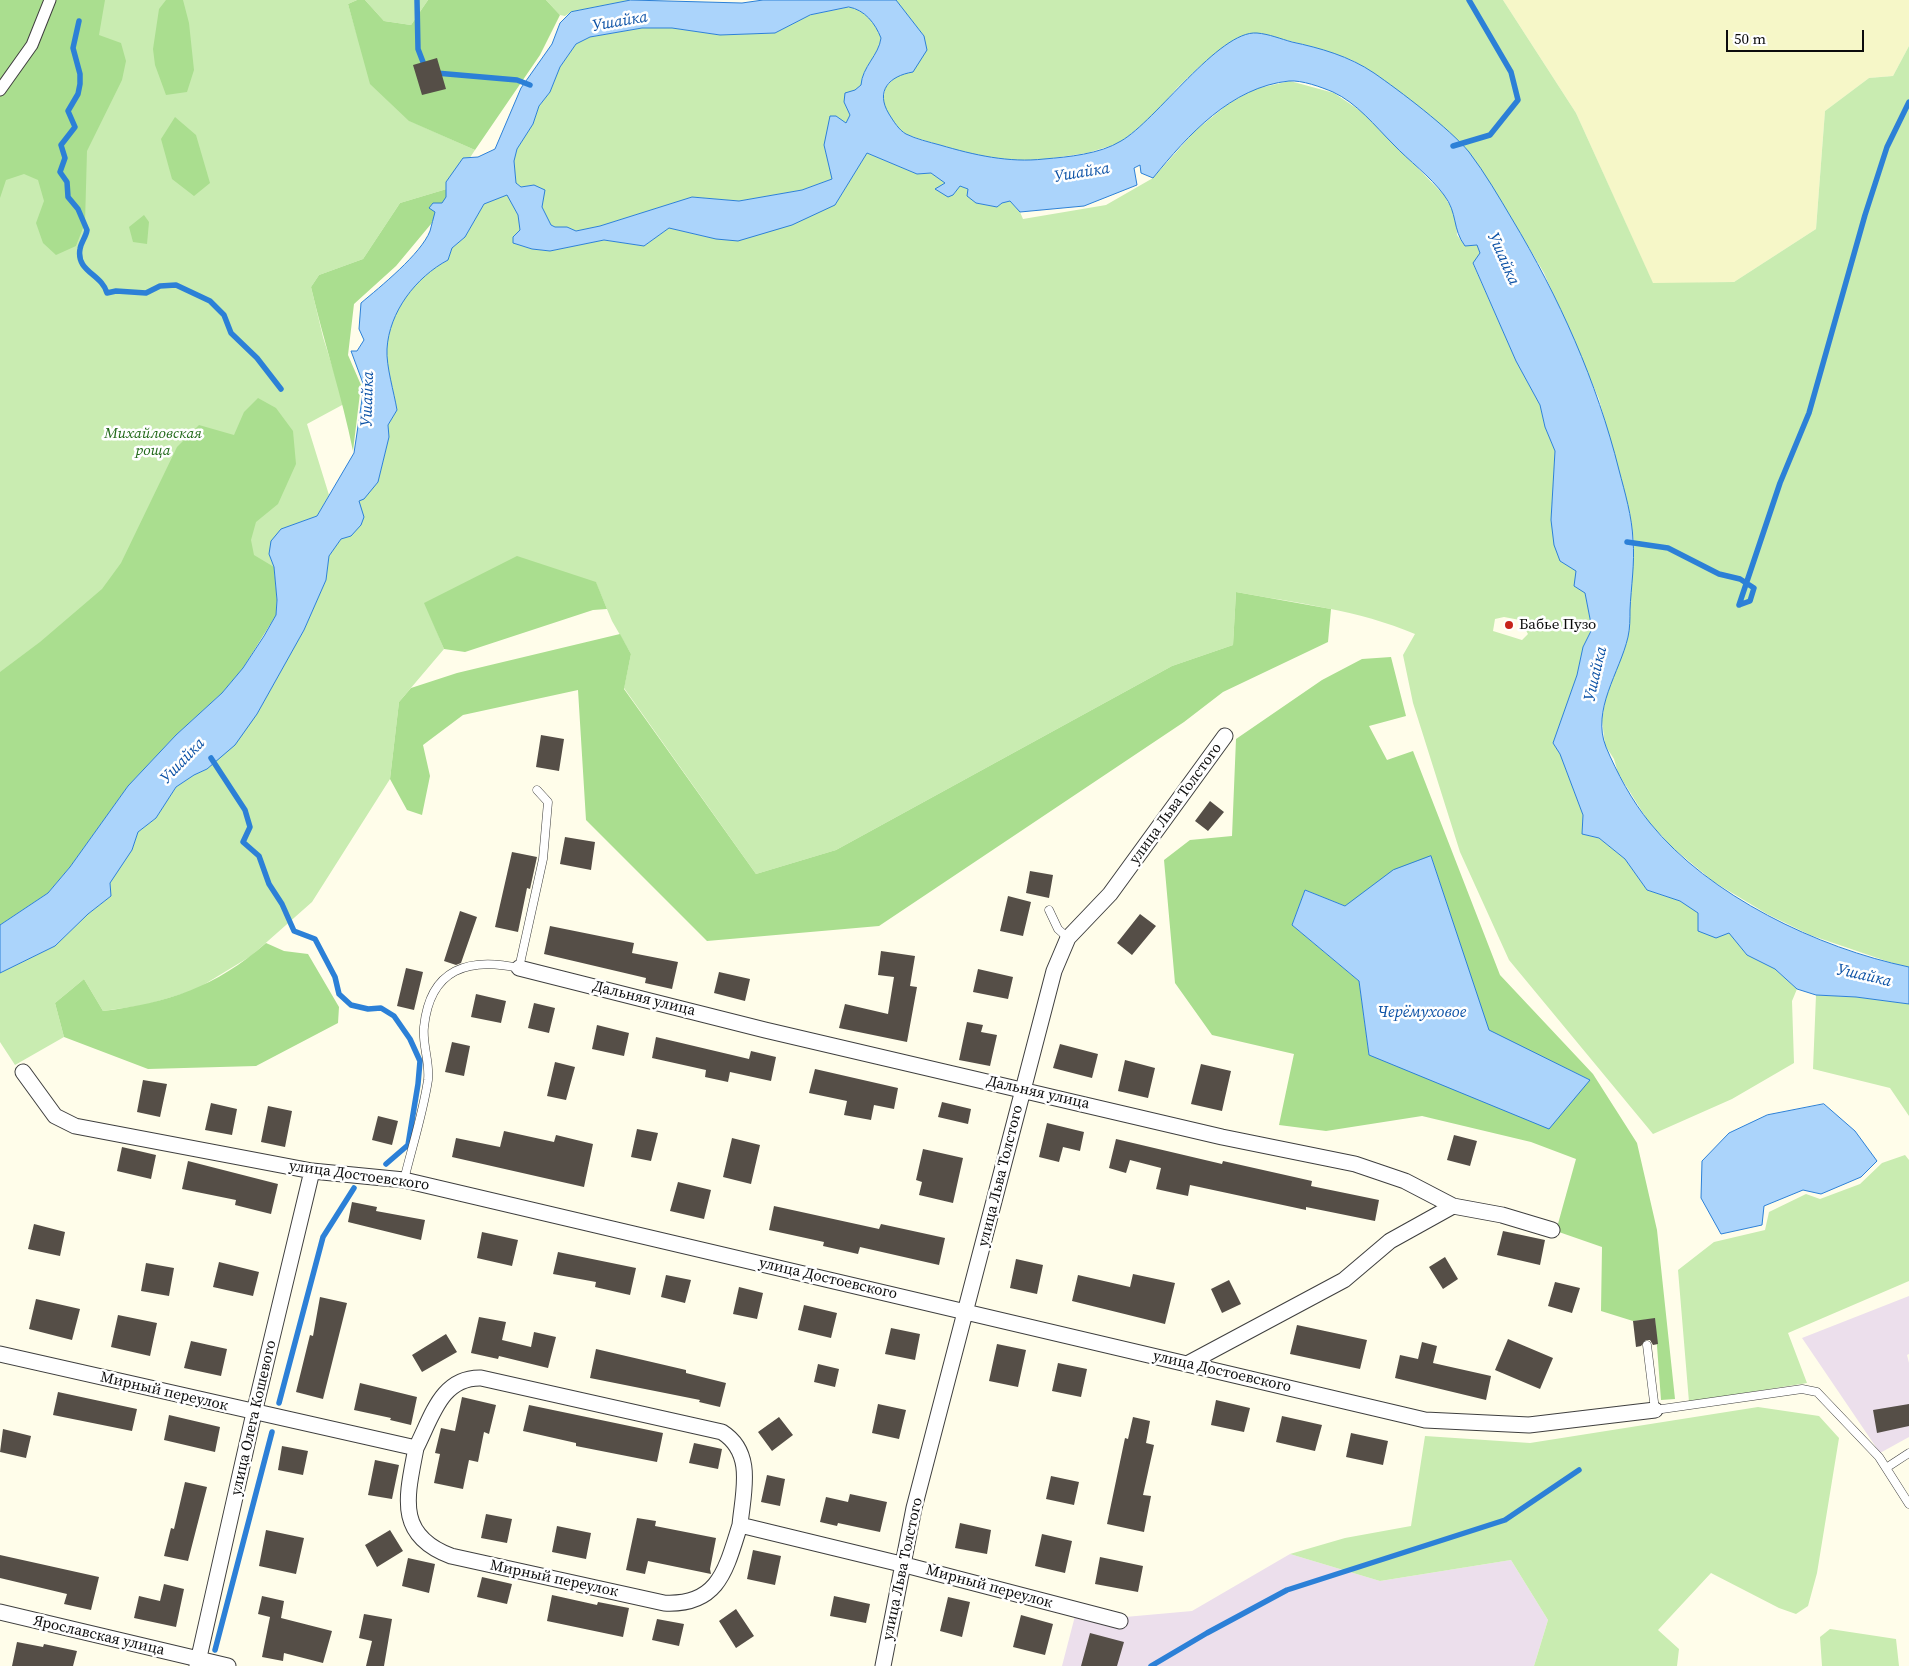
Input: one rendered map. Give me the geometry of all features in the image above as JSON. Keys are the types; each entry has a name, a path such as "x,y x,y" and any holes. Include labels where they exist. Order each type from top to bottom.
{"street":[{"path":"0,90 32,46 50,0"},
{"name":"улица Льва Толстого","path":"883,1666 905,1565 914,1508 967,1311 1022,1088 1054,971 1068,938 1110,894 1225,736"},
{"name":"Дальняя улица","path":"520,968 765,1030 1022,1088 1222,1137 1355,1164 1405,1182 1453,1206 1502,1215 1552,1230"},
{"name":"улица Достоевского","path":"23,1072 41,1100 55,1116 75,1126 312,1171 404,1180 1425,1420 1529,1426 1655,1410"},
{"name":"улица Олега Кошевого","path":"198,1663 254,1413 312,1171"},
{"path":"1188,1364 1344,1280 1390,1241 1453,1206"},
{"name":"Мирный переулок","path":"0,1354 254,1413 416,1448"},
{"name":"Мирный переулок","path":"469,1378 481,1378 722,1432 740,1448 744,1459 740,1525 727,1567 720,1581 702,1596 680,1604 664,1603 451,1556 436,1551 424,1541 414,1529 408,1514 407,1498 416,1448 448,1389 458,1381 469,1378"},
{"name":"Мирный переулок","path":"740,1525 905,1565 1120,1621"},
{"name":"Ярославская улица","path":"0,1612 198,1663 228,1666"}],"lane":[{"path":"404,1180 428,1078 424,1027 431,998 442,979 473,964 495,963 520,968 543,859 548,802 537,790"},
{"path":"1050,910 1058,929 1068,938"},
{"path":"1647,1346 1655,1410 1802,1389 1817,1392 1879,1457 1909,1504"},
{"path":"1886,1468 1909,1453"}],"shaded area":[{"path":"1909,1296 1909,1354 1907,1355 1909,1363 1909,1437 1880,1453 1802,1338"},
{"path":"1290,1554 1380,1581 1511,1560 1548,1620 1534,1666 1062,1666 1075,1616 1120,1629 1125,1617 1192,1611"}],"green space":[{"name":"Михайловская роща","path":"0,0 357,0 348,4 357,35 410,121 475,150 450,188 400,203 363,259 319,275 311,287 323,337 344,404 307,424 329,495 317,516 281,529 269,554 274,567 0,925"},
{"path":"0,0 105,0 99,35 121,43 126,61 122,80 87,151 85,223 76,246 56,255 43,243 36,223 44,201 38,180 24,174 6,180 0,198"},
{"path":"166,0 183,0 189,23 194,70 187,92 166,95 155,65 153,49 159,9"},
{"path":"357,0 365,0 384,21 411,25 428,0 546,0 560,15 540,55 475,150 409,121 370,84 348,4"},
{"path":"365,0 428,0 411,25 384,21"},
{"path":"546,0 631,0 571,12 565,16 560,15"},
{"path":"896,0 1503,0 1576,113 1653,283 1734,282 1816,229 1825,111 1869,78 1893,76 1909,46 1909,967 1810,935 1767,914 1714,882 1673,848 1648,821 1618,773 1614,759 1605,745 1602,720 1606,696 1628,638 1634,543 1631,519 1599,399 1544,273 1506,209 1466,149 1374,73 1352,60 1286,40 1238,38 1200,66 1177,88 1155,114 1120,143 1087,153 1040,160 1008,160 970,154 902,133 883,105 885,88 897,75 924,36"},
{"path":"1503,0 1909,0 1909,46 1893,76 1869,78 1825,111 1816,229 1734,282 1653,284 1576,113"},
{"path":"849,7 865,14 876,27 881,37 877,50 864,72 861,85 844,102 850,115 846,124 836,116 824,145 832,179 802,190 739,201 692,197 600,226 576,231 567,227 551,225 542,207 543,197 534,185 521,187 516,183 514,161 517,149 533,124 539,106 550,92 560,67 576,44 590,37 642,28 672,28 720,35 775,33 810,15"},
{"path":"1290,81 1334,93 1365,114 1444,195 1456,217 1457,235 1465,246 1477,245 1481,253 1473,264 1516,361 1540,405 1545,427 1555,451 1551,520 1560,561 1577,571 1585,593 1592,629 1583,647 1577,675 1553,743 1560,754 1583,815 1582,834 1599,838 1625,859 1647,890 1680,901 1729,932 1747,955 1775,969 1797,989 1792,1001 1794,1063 1732,1099 1653,1134 1509,960 1460,852 1413,703 1403,655 1415,634 1350,613 1236,592 1233,645 1172,666 836,850 756,874 624,688 631,654 612,621 596,583 425,603 444,649 399,702 390,779 312,902 251,956 195,990 145,1005 103,1011 84,979 55,1003 64,1037 15,1065 0,1042 0,973 55,946 88,914 111,896 110,883 132,850 138,832 156,818 176,787 207,769 257,714 304,630 326,580 329,556 341,539 351,536 359,501 378,482 389,437 388,425 397,410 387,356 389,335 393,322 406,297 415,286 436,267 448,260 452,248 465,237 484,204 507,194 518,215 520,230 513,237 513,243 532,249 550,251 604,240 644,246 669,228 716,239 835,205 867,153 917,174 931,173 946,183 953,195 960,186 968,189 976,203 997,207 1002,203 1010,201 1020,212 1023,219 1106,205 1153,178 1195,131 1228,104 1255,89","holes":["1504,617 1520,620 1528,634 1522,640 1493,631 1495,619"]},
{"path":"175,117 196,135 210,183 194,196 172,179 161,139"},
{"path":"450,188 451,200 396,266 354,304 348,355 361,385 353,451 311,287 319,275 363,259 400,203"},
{"path":"144,215 149,222 147,244 133,242 129,227"},
{"path":"258,398 276,408 293,431 296,464 278,504 256,522 251,540 254,555 274,567 277,600 276,615 243,668 222,693 176,735 128,786 70,867 48,893 0,925 0,672 40,642 102,589 121,563 177,447 199,425 234,435 244,412"},
{"path":"517,556 596,582 607,609 593,610 465,652 444,649 424,603"},
{"path":"1236,592 1331,609 1328,642 1223,692 1184,722 879,926 707,941 586,820 578,690 463,715 423,745 430,776 422,815 407,810 390,779 399,702 411,688 457,673 620,634 631,654 624,689 756,874 836,850 1172,666 1233,645"},
{"path":"1391,657 1406,716 1369,726 1387,760 1413,751 1500,975 1593,1074 1637,1143 1657,1230 1675,1399 1661,1400 1655,1319 1633,1321 1601,1311 1602,1247 1556,1231 1576,1159 1531,1142 1422,1116 1326,1131 1279,1125 1294,1054 1212,1035 1175,983 1164,860 1190,840 1232,836 1236,739 1322,680 1362,659","holes":["1431,856 1489,1031 1590,1080 1369,1055 1359,981 1292,925 1305,890 1345,906"]},
{"path":"266,943 284,951 308,954 339,1007 338,1023 256,1066 148,1069 64,1037 55,1003 84,979 103,1011 127,1008 170,998 210,982 229,971"},
{"path":"1816,995 1856,997 1909,1004 1909,1116 1890,1088 1813,1069"},
{"path":"1905,1155 1909,1160 1909,1281 1788,1333 1807,1383 1689,1402 1678,1270 1714,1242 1765,1230 1769,1212 1806,1194 1820,1199 1860,1184 1882,1163"},
{"path":"1758,1407 1819,1416 1839,1438 1817,1573 1808,1606 1796,1614 1779,1608 1711,1573 1658,1630 1679,1649 1677,1666 1534,1666 1548,1620 1511,1560 1380,1581 1290,1554 1345,1538 1411,1526 1425,1436 1530,1443"},
{"path":"1830,1629 1896,1639 1899,1666 1822,1666 1820,1637"}],"water":[{"name":"Ушайка","path":"631,0 742,3 763,0 896,0 924,36 927,50 913,72 891,81 884,92 885,106 895,123 903,132 918,139 966,152 1005,159 1031,160 1084,154 1103,149 1121,141 1152,115 1206,61 1242,36 1257,33 1270,35 1344,57 1374,73 1397,90 1437,121 1460,142 1486,177 1529,249 1561,309 1600,405 1626,496 1633,540 1629,634 1608,691 1602,719 1602,733 1606,747 1625,786 1650,823 1674,849 1703,874 1734,896 1768,915 1838,947 1909,967 1909,1004 1856,997 1816,995 1797,989 1775,969 1747,955 1729,933 1716,938 1698,931 1698,913 1680,901 1647,890 1625,859 1599,838 1582,834 1583,815 1560,754 1553,743 1577,675 1583,647 1592,629 1585,593 1574,586 1576,571 1560,561 1554,545 1551,520 1555,451 1545,427 1540,405 1516,361 1473,263 1480,253 1477,245 1465,246 1461,240 1451,208 1444,195 1426,175 1350,102 1328,90 1294,81 1268,85 1230,103 1196,130 1153,178 1141,173 1140,165 1134,168 1137,185 1084,206 1020,212 1010,201 1002,203 997,207 976,203 967,196 968,189 960,186 953,195 948,197 935,189 945,183 931,173 917,174 867,153 835,205 792,225 738,241 716,239 669,228 644,246 604,240 550,251 532,249 513,243 513,237 520,230 518,215 507,195 484,204 465,237 452,248 448,260 436,267 415,286 406,297 393,322 389,335 387,356 397,410 388,425 389,437 378,482 364,499 359,501 364,517 361,525 351,536 341,539 329,556 326,580 304,630 257,714 235,745 207,769 176,787 156,818 138,832 132,850 110,883 111,896 88,914 55,946 0,973 0,925 48,893 70,867 128,786 176,735 222,693 243,668 264,636 276,615 277,600 274,567 269,554 271,541 281,529 317,516 354,453 364,386 351,351 357,351 364,340 359,329 361,303 399,270 418,250 430,231 435,212 429,208 433,203 442,203 446,197 446,182 463,158 478,157 495,149 521,88 552,44 560,23 571,12","holes":["849,7 869,18 881,38 880,44 864,72 861,85 855,90 845,93 844,102 850,115 846,123 836,116 830,116 824,145 832,179 802,190 739,201 692,197 600,226 576,231 567,227 551,225 542,207 545,190 534,185 521,187 516,183 514,161 517,149 533,124 539,106 550,92 560,67 576,44 590,37 642,28 672,28 720,35 775,33 810,15"]},
{"name":"Черёмуховое","path":"1431,856 1489,1030 1590,1080 1549,1129 1369,1055 1359,981 1292,925 1305,890 1345,906 1393,870"},
{"path":"1824,1104 1855,1131 1877,1161 1861,1177 1821,1194 1803,1190 1764,1206 1762,1225 1721,1234 1701,1198 1702,1161 1729,1133 1767,1115"}],"building":[{"path":"437,58 446,89 422,95 413,65"},
{"path":"541,735 564,739 559,771 536,767"},
{"path":"1210,801 1224,812 1208,831 1195,821"},
{"path":"565,837 595,842 591,870 560,864"},
{"path":"512,852 537,857 530,889 527,888 518,932 495,927"},
{"path":"1030,871 1053,875 1049,898 1026,893"},
{"path":"1008,896 1031,902 1023,936 1000,931"},
{"path":"460,911 477,917 461,963 456,965 444,961"},
{"path":"1140,914 1156,926 1132,955 1117,943"},
{"path":"550,926 634,943 632,953 678,962 672,989 645,983 646,978 544,954"},
{"path":"881,951 915,956 910,986 917,987 907,1042 839,1028 845,1004 888,1014 894,977 878,975"},
{"path":"406,968 423,972 414,1010 397,1006"},
{"path":"978,969 1013,977 1008,999 973,992"},
{"path":"719,972 750,979 745,1001 714,993"},
{"path":"476,994 506,1001 501,1023 471,1017"},
{"path":"534,1003 555,1008 549,1033 528,1028"},
{"path":"967,1022 983,1025 981,1032 997,1035 990,1066 959,1060"},
{"path":"597,1025 629,1033 624,1056 592,1049"},
{"path":"656,1037 749,1059 751,1051 776,1057 771,1081 730,1072 728,1082 705,1077 706,1070 652,1058"},
{"path":"452,1042 470,1046 464,1076 445,1072"},
{"path":"1060,1044 1098,1054 1092,1078 1053,1068"},
{"path":"1125,1060 1155,1068 1148,1098 1118,1091"},
{"path":"555,1062 575,1067 566,1100 547,1096"},
{"path":"1201,1064 1231,1071 1222,1111 1191,1104"},
{"path":"815,1069 898,1088 894,1109 874,1105 871,1120 844,1115 847,1101 809,1093"},
{"path":"143,1080 167,1084 160,1117 137,1112"},
{"path":"942,1102 971,1109 968,1124 938,1117"},
{"path":"211,1103 237,1109 232,1135 205,1130"},
{"path":"268,1106 292,1111 285,1147 261,1142"},
{"path":"378,1116 398,1121 392,1145 372,1140"},
{"path":"1047,1123 1084,1132 1080,1151 1063,1147 1059,1162 1039,1157"},
{"path":"637,1129 658,1133 651,1161 631,1157"},
{"path":"504,1131 554,1142 556,1135 593,1144 584,1187 452,1157 456,1138 500,1147"},
{"path":"1454,1135 1477,1141 1470,1166 1447,1160"},
{"path":"732,1138 760,1145 751,1184 723,1177"},
{"path":"1116,1139 1222,1164 1223,1161 1312,1181 1311,1186 1379,1200 1375,1221 1306,1207 1306,1210 1190,1185 1188,1196 1156,1189 1161,1168 1130,1160 1126,1173 1109,1168"},
{"path":"122,1147 156,1155 151,1179 117,1171"},
{"path":"923,1149 963,1158 953,1203 919,1195 922,1182 916,1180"},
{"path":"188,1161 278,1184 271,1214 235,1205 236,1200 182,1189"},
{"path":"678,1182 711,1190 704,1219 670,1211"},
{"path":"352,1202 377,1207 376,1211 425,1220 421,1240 348,1222"},
{"path":"774,1206 879,1229 881,1224 945,1238 939,1265 860,1247 858,1254 823,1246 824,1242 769,1230"},
{"path":"34,1224 65,1232 60,1256 28,1249"},
{"path":"1503,1231 1545,1240 1540,1265 1497,1255"},
{"path":"482,1232 518,1240 512,1266 477,1258"},
{"path":"558,1252 636,1268 630,1295 595,1287 596,1282 553,1274"},
{"path":"1445,1257 1458,1279 1443,1289 1429,1267"},
{"path":"1016,1259 1043,1265 1037,1294 1010,1288"},
{"path":"219,1262 259,1272 253,1296 213,1287"},
{"path":"146,1263 174,1268 169,1296 141,1291"},
{"path":"1133,1274 1175,1283 1165,1324 1072,1301 1078,1275 1130,1287"},
{"path":"666,1275 691,1280 685,1303 661,1297"},
{"path":"1229,1280 1241,1304 1222,1313 1211,1289"},
{"path":"1555,1282 1580,1288 1572,1313 1548,1306"},
{"path":"739,1287 763,1293 757,1319 733,1314"},
{"path":"320,1297 347,1303 323,1399 296,1392 310,1335 313,1336"},
{"path":"36,1299 80,1309 72,1340 29,1329"},
{"path":"804,1305 837,1313 831,1338 798,1330"},
{"path":"118,1315 157,1323 150,1356 111,1347"},
{"path":"479,1317 506,1322 502,1340 531,1347 534,1332 556,1337 548,1368 499,1356 498,1359 471,1353"},
{"path":"1655,1318 1658,1344 1653,1345 1650,1340 1646,1340 1641,1346 1636,1347 1633,1321"},
{"path":"1297,1325 1367,1340 1360,1369 1290,1354"},
{"path":"891,1328 920,1334 915,1360 885,1354"},
{"path":"446,1334 457,1352 422,1372 412,1355"},
{"path":"1508,1339 1553,1358 1540,1389 1495,1370"},
{"path":"191,1341 227,1349 221,1376 184,1368"},
{"path":"1422,1342 1437,1346 1433,1363 1491,1376 1486,1400 1395,1378 1400,1355 1418,1359"},
{"path":"997,1344 1026,1350 1018,1387 989,1381"},
{"path":"596,1349 686,1370 686,1373 726,1383 720,1407 699,1402 700,1400 590,1378"},
{"path":"1058,1363 1087,1369 1081,1397 1052,1391"},
{"path":"818,1364 839,1369 835,1387 814,1382"},
{"path":"360,1383 417,1397 411,1425 390,1420 391,1418 354,1410"},
{"path":"58,1392 137,1409 132,1431 53,1415"},
{"path":"462,1397 496,1405 489,1434 484,1432 478,1462 469,1460 463,1489 434,1483 440,1454 435,1453 441,1428 455,1431"},
{"path":"1216,1400 1250,1408 1244,1432 1211,1425"},
{"path":"878,1404 906,1410 899,1439 872,1433"},
{"path":"1909,1404 1909,1426 1877,1433 1873,1410"},
{"path":"529,1405 663,1433 657,1462 576,1446 576,1443 523,1431"},
{"path":"169,1415 220,1427 215,1452 164,1440"},
{"path":"1282,1416 1322,1425 1315,1451 1276,1442"},
{"path":"779,1417 793,1435 772,1451 758,1432"},
{"path":"1133,1417 1150,1421 1146,1443 1154,1445 1143,1495 1151,1496 1144,1532 1107,1524 1125,1438 1128,1439"},
{"path":"3,1429 31,1436 26,1458 0,1452"},
{"path":"1351,1433 1388,1441 1383,1465 1346,1457"},
{"path":"694,1443 722,1449 718,1469 689,1463"},
{"path":"282,1446 308,1451 303,1475 278,1470"},
{"path":"375,1460 399,1465 392,1499 368,1495"},
{"path":"767,1475 785,1479 780,1506 761,1502"},
{"path":"1051,1476 1079,1482 1074,1505 1046,1499"},
{"path":"185,1482 207,1487 188,1561 164,1556 171,1528 174,1529"},
{"path":"850,1494 887,1502 880,1532 838,1523 837,1526 820,1522 826,1497 848,1502"},
{"path":"486,1514 512,1519 507,1543 481,1538"},
{"path":"637,1518 656,1521 655,1526 716,1538 710,1569 711,1574 648,1561 645,1574 626,1570"},
{"path":"960,1523 991,1530 987,1554 955,1548"},
{"path":"557,1526 591,1533 586,1559 552,1552"},
{"path":"266,1530 304,1538 296,1574 259,1566"},
{"path":"390,1530 403,1551 377,1567 365,1545"},
{"path":"1042,1534 1072,1541 1065,1573 1035,1566"},
{"path":"753,1550 781,1556 775,1585 747,1579"},
{"path":"0,1555 99,1577 91,1610 64,1604 67,1594 0,1578"},
{"path":"1100,1557 1143,1566 1138,1592 1095,1584"},
{"path":"408,1558 435,1564 429,1593 402,1586"},
{"path":"482,1577 512,1584 507,1604 477,1597"},
{"path":"164,1584 184,1589 176,1627 134,1618 139,1596 160,1601"},
{"path":"552,1595 597,1605 598,1602 629,1608 623,1637 547,1621"},
{"path":"262,1596 284,1601 281,1618 332,1631 323,1663 284,1653 283,1661 262,1657 270,1617 258,1614"},
{"path":"834,1596 870,1604 866,1623 830,1616"},
{"path":"948,1597 970,1602 962,1637 940,1631"},
{"path":"736,1609 754,1636 736,1648 719,1621"},
{"path":"364,1614 392,1619 384,1666 366,1666 372,1641 359,1638"},
{"path":"1021,1615 1053,1624 1045,1655 1013,1647"},
{"path":"657,1619 684,1624 679,1646 652,1640"},
{"path":"1090,1633 1124,1642 1117,1666 1081,1666"},
{"path":"17,1642 43,1647 44,1644 77,1651 73,1666 12,1666"}],"waterway":[{"path":"417,0 418,49 423,62"},
{"path":"1453,146 1490,135 1518,100 1511,72 1469,0"},
{"path":"79,21 73,48 80,74 80,84 78,94 68,111 75,127 61,145 65,158 60,172 67,182 68,197 78,209 87,230 80,249 82,263 100,281 107,293 116,291 146,293 160,286 176,285 210,301 224,315 231,333 257,358 281,389"},
{"path":"436,73 517,80 530,85"},
{"path":"1739,605 1780,483 1809,413 1865,215 1887,147 1909,102"},
{"path":"1627,542 1668,548 1719,574 1740,579 1754,588 1750,601 1739,605"},
{"path":"211,758 245,810 250,827 243,842 259,856 269,884 282,904 294,931 315,939 335,977 339,994 351,1005 368,1009 381,1008 394,1016 410,1039 420,1061 408,1145 386,1164"},
{"path":"279,1403 323,1237 354,1188"},
{"path":"215,1650 272,1432"},
{"path":"1151,1666 1287,1590 1505,1520 1579,1470"}],"place":[{"name":"Бабье Пузо","path":"1509,625"}]}
